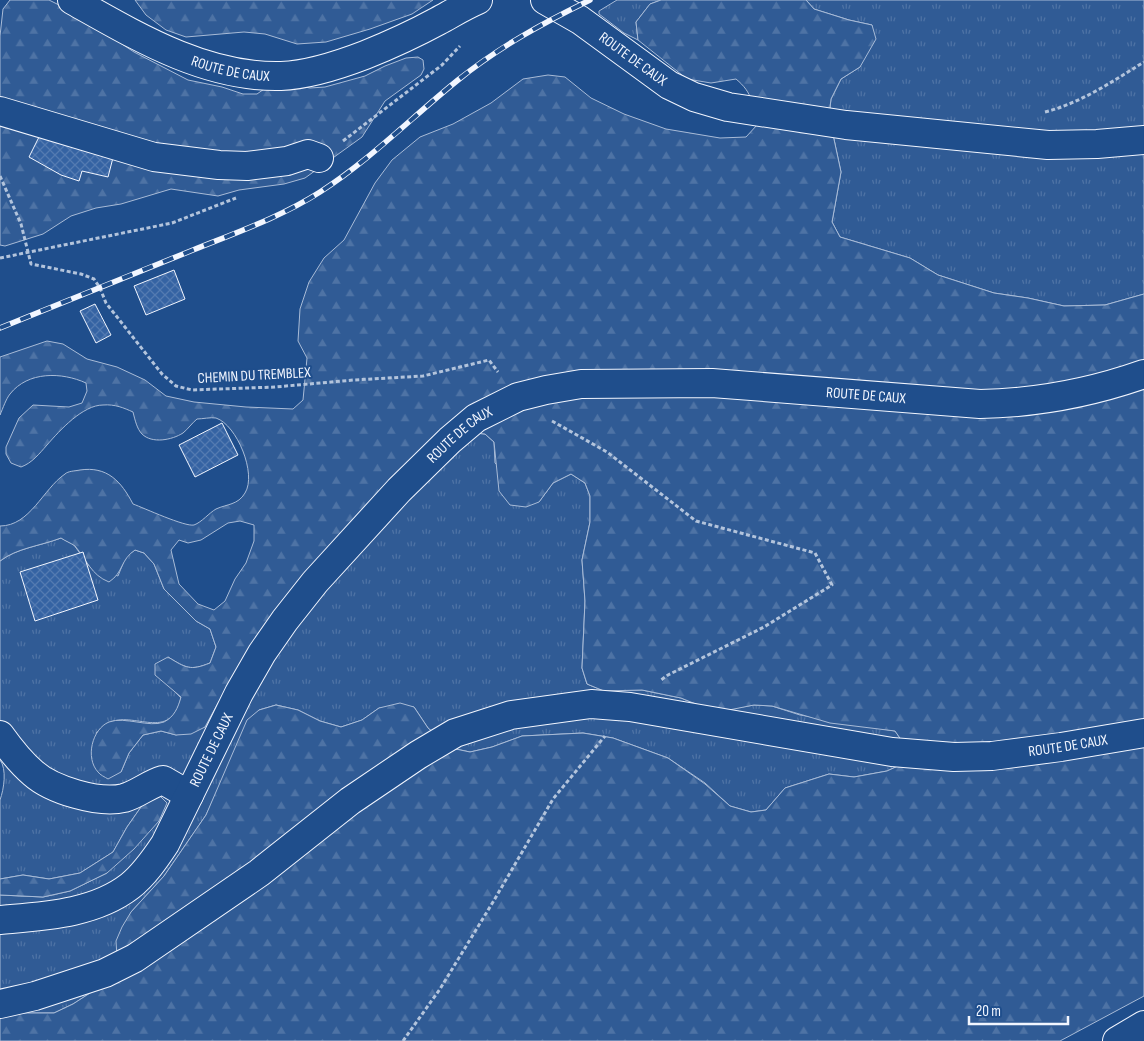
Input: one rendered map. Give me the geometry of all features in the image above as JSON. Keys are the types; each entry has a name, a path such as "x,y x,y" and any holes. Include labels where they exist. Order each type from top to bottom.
{"street":[{"name":"ROUTE DE CAUX","path":"72,0 110,22 182,56 213,67 235,72 282,76 337,65 365,55 409,36 478,0"},
{"name":"ROUTE DE CAUX","path":"545,0 580,20 668,85 694,97 728,107 846,125 1048,145 1097,144 1144,140"},
{"path":"0,111 154,156 219,165 247,166 287,161 308,154 319,158"},
{"name":"ROUTE DE CAUX","path":"0,920 42,916 81,909 105,900 130,886 149,867 165,844 239,693 285,620 315,582 399,490 450,440 476,418 518,397 581,384 712,383 980,404 1014,404 1063,397 1111,386 1144,374"},
{"name":"ROUTE DE CAUX","path":"0,1004 35,996 106,973 135,958 259,873 350,802 418,755 454,733 510,715 591,704 630,706 892,752 954,756 992,756 1144,733"},
{"path":"0,735 17,758 34,775 59,788 88,798 123,798 163,780 189,795"},
{"path":"1117,1041 1144,1025"}],"path":[{"path":"1037,114 1062,108 1099,89 1144,62"},
{"name":"CHEMIN DU TREMBLEX","path":"0,176 21,224 31,264 75,272 94,279 106,303 162,374 176,386 192,390 229,389 423,376 489,360 518,397"}],"green space":[{"path":"10,0 49,0 75,13 134,52 188,80 222,87 243,94 257,94 267,87 295,85 310,88 325,87 365,76 406,58 418,57 423,60 424,69 421,75 385,101 362,137 305,178 284,184 239,190 218,196 171,189 71,216 43,234 5,246 0,245 0,36 3,9"},
{"path":"135,0 433,0 412,14 370,29 326,42 297,44 265,34 244,32 186,37 166,30 146,15"},
{"path":"617,0 661,0 650,4 636,22 638,40 624,33 599,14 599,11"},
{"path":"661,0 806,0 814,9 872,25 876,39 860,67 841,79 831,99 829,116 841,172 832,222 840,237 910,258 938,275 994,293 1064,306 1105,305 1144,294 1144,996 1060,1041 0,1041 0,1018 23,1013 54,1013 73,1004 104,984 117,957 116,941 122,927 131,912 164,876 206,815 247,720 259,710 276,705 298,710 320,721 341,727 362,720 379,708 400,703 414,707 428,728 451,748 470,752 492,747 522,736 583,733 613,738 668,758 705,784 730,806 751,812 766,810 785,788 829,774 854,777 887,771 898,766 902,741 895,731 830,723 772,706 754,705 724,711 703,707 681,698 642,690 604,691 587,684 582,668 585,601 582,560 590,522 590,496 585,483 571,474 553,483 539,502 526,507 510,505 499,491 494,442 485,434 475,433 248,656 205,727 191,734 176,735 161,731 143,735 129,753 121,772 108,779 99,773 92,759 92,744 98,731 109,722 122,720 151,724 164,722 170,718 177,708 181,697 155,675 155,664 168,657 179,664 193,668 210,663 216,647 210,629 196,621 164,589 154,564 144,553 135,550 109,582 93,571 75,546 61,538 21,550 0,561 0,526 11,524 28,514 50,488 68,472 90,469 105,473 118,482 133,504 189,525 200,522 216,509 239,500 245,493 248,485 248,474 247,463 238,440 224,422 216,418 197,419 178,435 168,439 156,440 146,437 140,432 133,412 107,405 95,406 72,419 29,463 21,467 11,463 6,454 6,447 19,418 33,405 69,407 82,403 87,391 86,383 77,379 56,376 36,378 17,386 10,394 0,415 0,357 47,341 63,344 87,359 117,367 145,380 166,396 194,402 293,409 303,400 307,358 298,341 300,309 309,282 324,258 344,240 375,183 392,160 420,137 453,124 491,103 523,79 548,75 565,77 591,98 624,114 666,129 720,138 746,137 757,125 749,94 742,84 736,79 711,83 687,79 638,40 636,22 650,4","holes":["240,521 254,525 254,541 246,563 235,579 225,601 214,610 198,604 179,584 171,550 179,540 188,543 201,540 228,523"]},
{"path":"806,0 1144,0 1144,294 1105,305 1064,306 994,293 938,275 910,258 840,237 832,222 841,172 829,116 831,99 841,79 860,67 872,25 814,9"},
{"path":"475,433 485,434 494,442 495,463 539,502 553,483 571,474 585,483 590,496 590,522 582,560 585,601 582,668 587,684 604,691 642,690 681,698 703,707 724,710 754,705 772,706 800,715 895,731 902,741 898,766 887,771 854,777 829,774 785,788 766,810 751,812 730,806 705,783 668,758 613,738 583,733 522,736 492,747 470,752 451,748 428,728 414,707 379,708 362,720 341,727 320,721 298,710 276,705 259,710 224,776 206,815 164,876 131,912 117,957 104,984 73,1004 54,1013 23,1013 0,1018 0,895 43,897 70,891 107,873 148,797 127,827 113,852 80,873 49,879 23,875 0,879 0,800 4,785 4,768 0,760 0,561 21,550 61,538 74,545 89,566 118,576 126,556 135,550 144,553 154,564 164,589 196,621 210,629 216,647 210,663 193,668 179,664 168,657 172,689 181,698 176,711 169,719 160,722 118,720 108,723 96,733 121,772 129,753 143,735 161,731 176,735 205,727 248,656"},
{"path":"159,795 167,803 159,821 134,849 107,873 70,891 43,897 0,895 0,879 23,875 49,879 80,873 113,852 127,827 148,797"}],"building":[{"path":"44,127 115,150 108,177 82,171 79,181 61,175 29,157"},
{"path":"174,270 185,299 146,315 134,286"},
{"path":"95,304 111,335 96,343 80,311"},
{"path":"222,423 238,455 195,477 179,445"},
{"path":"83,552 98,600 35,621 20,572"}],"railway":[{"path":"0,328 258,224 305,201 356,166 458,80 489,57 538,27 590,0"}]}
